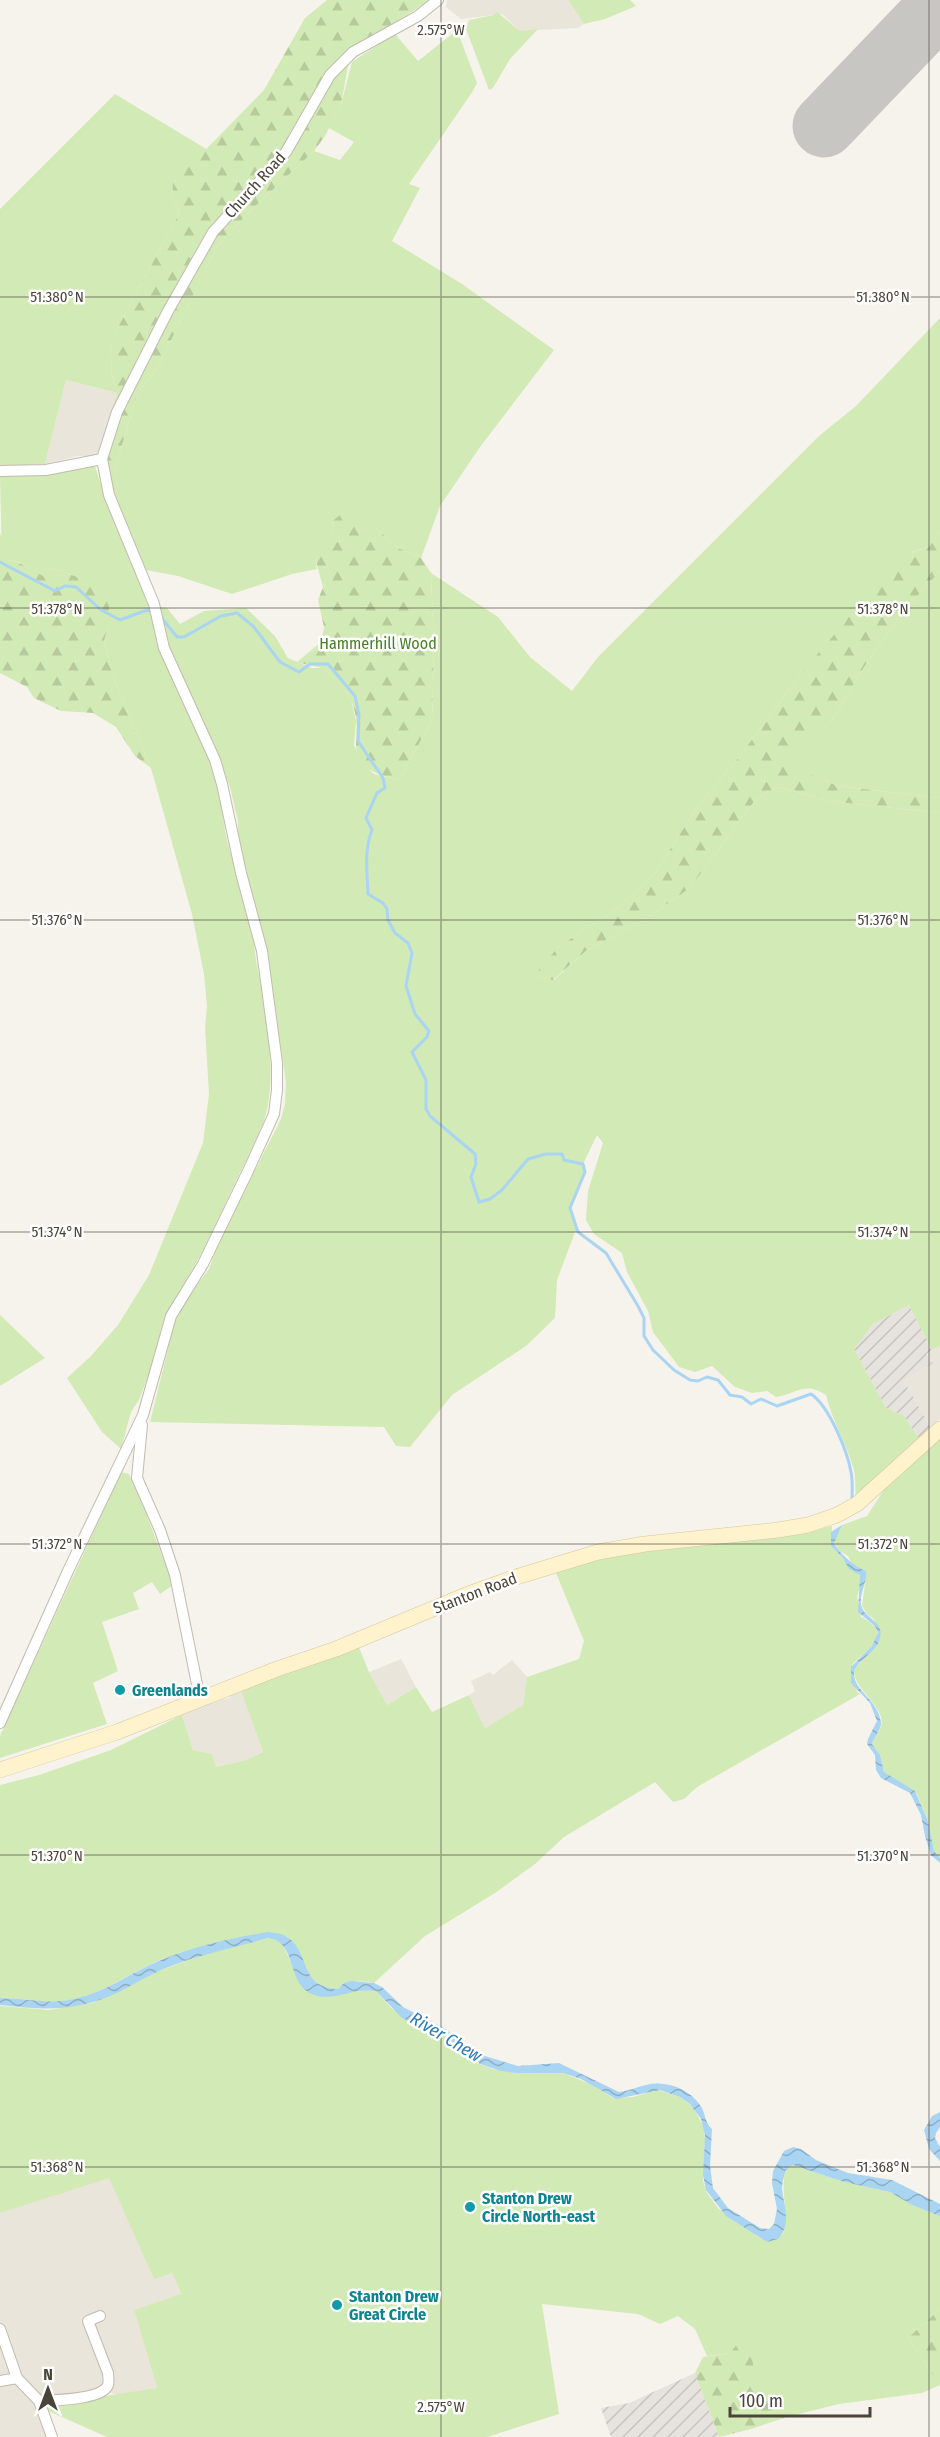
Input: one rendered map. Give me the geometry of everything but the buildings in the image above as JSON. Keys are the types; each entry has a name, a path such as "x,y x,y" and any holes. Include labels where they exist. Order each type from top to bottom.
{"main road":[{"name":"Stanton Road","path":"0,1770 92,1742 277,1669 336,1650 471,1593 598,1552 645,1544 778,1530 808,1525 837,1515 857,1504 940,1430"}],"street":[{"name":"Church Road","path":"102,459 117,412 168,311 213,232 285,152 306,120 330,75 353,52 418,16 438,0"},
{"path":"0,471 46,470 102,459 109,495 154,606 164,648 215,760 222,784 241,873 262,951 277,1063 274,1114 203,1263 171,1316 143,1415 68,1571 0,1723"},
{"path":"143,1415 137,1478 160,1530 175,1575 200,1699"},
{"path":"39,2401 70,2399 106,2388 109,2381 108,2373 88,2321 100,2316"},
{"path":"0,2329 16,2378 39,2401 52,2437"},
{"path":"0,2380 16,2378"}],"shaded area":[{"path":"447,0 568,0 584,24 578,28 520,31 502,14 461,19 446,7"},
{"path":"66,380 117,393 100,450 94,456 78,456 45,464"},
{"path":"909,1305 932,1350 926,1354 933,1363 904,1381 930,1427 919,1439 904,1416 886,1408 854,1349 873,1324"},
{"path":"940,1346 940,1419 930,1427 904,1381 933,1363 926,1353"},
{"path":"401,1659 416,1687 387,1705 369,1672"},
{"path":"512,1660 527,1677 523,1705 485,1728 469,1695 475,1691 471,1681 490,1672 493,1675"},
{"path":"240,1688 263,1752 246,1760 216,1767 212,1754 193,1750 182,1715 201,1704 229,1698 232,1692"},
{"path":"110,2176 154,2278 172,2273 181,2295 134,2310 157,2388 118,2395 99,2390 46,2398 27,2395 36,2406 47,2437 0,2437 0,2213"},
{"path":"695,2373 719,2437 611,2437 601,2408 629,2403"}],"green space":[{"path":"327,0 431,0 351,49 341,105 325,136 314,151 251,210 217,246 159,365 137,394 116,466 118,489 109,495 100,450 117,393 112,376 110,342 180,212 172,195 173,183 264,90 305,18"},
{"path":"568,0 630,0 636,6 605,19 584,24"},
{"path":"922,0 940,0 940,32 821,158 794,132"},
{"path":"497,12 520,31 538,29 510,59 493,88 489,90 466,29 469,20 494,15"},
{"path":"457,30 477,83 409,184 420,188 392,241 462,284 554,350 480,447 440,506 421,558 398,548 374,526 333,521 331,535 315,558 317,569 292,574 232,594 178,576 146,570 114,492 118,489 116,466 137,394 159,365 217,246 251,210 314,151 340,160 354,142 329,128 341,105 352,62 395,34 418,61"},
{"path":"115,94 208,150 173,183 172,195 180,212 110,342 112,376 117,393 66,380 45,464 0,466 0,209"},
{"path":"940,318 940,530 930,546 912,552 802,672 736,761 698,806 655,873 618,908 558,947 534,977 554,980 587,950 641,922 690,888 756,799 779,787 829,801 940,813 940,1346 932,1350 909,1305 873,1324 854,1349 886,1408 904,1416 919,1439 856,1498 854,1470 826,1395 807,1388 776,1397 767,1391 752,1393 735,1387 712,1366 695,1372 679,1367 653,1332 648,1311 627,1272 622,1253 594,1234 586,1220 588,1191 603,1143 597,1135 583,1164 585,1172 571,1207 578,1232 575,1232 557,1280 555,1318 526,1346 452,1395 410,1447 396,1446 384,1427 150,1422 174,1325 183,1304 209,1269 219,1241 281,1119 285,1104 286,1082 265,941 238,841 238,821 230,787 220,760 208,754 220,798 226,836 254,942 266,1012 271,1077 267,1109 263,1124 205,1247 163,1321 149,1374 139,1400 131,1412 121,1449 102,1432 67,1378 91,1356 118,1325 149,1275 203,1143 209,1094 204,974 192,914 151,768 115,681 104,641 109,624 83,579 52,568 43,577 19,562 2,559 0,476 30,476 91,464 95,466 108,506 132,561 148,606 167,608 180,624 204,611 246,608 275,636 288,658 312,668 322,668 331,675 351,699 356,721 354,745 362,763 374,774 399,780 432,720 434,648 431,573 498,617 530,657 572,691 598,657 819,436 856,406"},
{"name":"Hammerhill Wood","path":"340,515 374,526 398,548 421,558 431,573 434,648 432,720 399,780 378,774 365,767 356,750 357,728 351,700 328,672 297,662 321,642 324,627 318,600 323,587 315,558 316,541 331,535 333,521"},
{"path":"940,530 940,571 902,613 864,667 834,718 785,764 838,786 940,798 940,813 829,801 779,787 756,799 690,888 641,922 587,950 553,980 533,977 558,947 618,908 655,873 698,806 736,761 802,672 840,628 891,560 930,546"},
{"path":"0,533 3,559 18,562 43,576 52,568 83,579 109,595 109,624 104,641 115,681 151,768 135,756 116,727 93,713 61,711 34,698 27,687 0,673"},
{"path":"940,571 940,798 838,786 784,764 834,718 864,667 902,613"},
{"path":"0,1315 45,1358 0,1386"},
{"path":"940,1436 940,1858 934,1851 928,1821 917,1794 884,1772 880,1755 872,1744 882,1720 879,1712 855,1678 854,1671 874,1649 880,1638 874,1619 862,1606 866,1577 852,1564 848,1556 838,1550 834,1541 842,1525 867,1516 887,1485 899,1477"},
{"path":"121,1472 129,1474 173,1585 160,1594 152,1582 133,1593 139,1609 102,1622 118,1671 93,1683 107,1724 0,1758 0,1736"},
{"path":"832,1526 831,1546 851,1570 862,1577 857,1597 861,1617 871,1623 877,1635 871,1647 852,1665 857,1692 860,1694 697,1787 684,1799 673,1802 655,1782 564,1837 535,1864 495,1893 425,1936 374,1983 360,1981 350,1982 338,1989 326,1987 311,1976 294,1943 286,1936 222,1943 175,1954 116,1983 69,2001 0,1998 0,1785 39,1775 111,1750 182,1715 193,1750 212,1754 216,1767 246,1760 263,1752 240,1688 358,1645 369,1672 387,1705 416,1687 432,1712 469,1695 485,1728 523,1705 527,1677 579,1659 584,1641 554,1568 652,1549 798,1535"},
{"path":"270,1938 282,1943 301,1984 344,1993 368,1990 377,1992 391,2008 444,2036 476,2063 516,2073 563,2073 590,2084 613,2098 633,2097 658,2090 680,2097 693,2107 704,2127 703,2181 707,2193 718,2208 731,2219 767,2242 783,2234 785,2226 784,2178 786,2170 793,2165 844,2182 890,2192 912,2205 940,2216 940,2309 908,2338 940,2385 922,2393 839,2404 787,2417 778,2402 762,2397 754,2373 730,2353 707,2356 695,2329 678,2316 660,2324 638,2314 542,2304 559,2414 487,2437 107,2437 46,2410 53,2404 157,2388 134,2310 181,2294 172,2273 154,2279 109,2178 0,2213 0,2006 49,2010 92,2003 120,1991 145,1976 213,1951"},
{"path":"940,2309 940,2385 908,2338"},
{"path":"738,2343 748,2345 762,2397 778,2402 787,2417 719,2437 695,2373 703,2357 730,2353"}],"water":[{"path":"842,1525 834,1543 839,1551 857,1567 866,1571 862,1608 878,1625 881,1633 875,1649 857,1666 854,1675 858,1686 872,1702 879,1715 881,1726 872,1744 880,1755 884,1772 915,1791 928,1821 934,1851 940,1858 940,1863 931,1855 921,1815 910,1793 881,1778 876,1770 875,1755 867,1744 877,1721 870,1703 851,1683 851,1667 872,1646 878,1633 875,1626 858,1612 860,1575 849,1569 843,1558 831,1546 831,1532"},
{"name":"River Chew","path":"268,1932 283,1935 294,1943 311,1976 325,1987 338,1989 344,1983 351,1981 374,1983 382,1987 403,2007 444,2028 478,2054 518,2066 559,2063 619,2092 646,2085 661,2084 676,2087 690,2094 700,2105 712,2129 710,2166 713,2188 728,2208 760,2228 769,2229 774,2224 777,2209 772,2183 773,2171 784,2151 793,2147 801,2149 816,2160 848,2173 892,2180 940,2204 940,2216 912,2205 890,2192 844,2182 793,2165 786,2170 782,2184 786,2215 785,2228 778,2239 767,2242 726,2216 706,2190 703,2175 705,2135 701,2119 690,2104 680,2097 660,2090 616,2099 581,2079 563,2073 516,2073 480,2064 444,2036 402,2018 377,1992 360,1991 325,1997 308,1992 301,1986 283,1946 268,1938 183,1961 117,1993 88,2004 60,2008 0,2005 0,1998 52,2001 82,1997 174,1955 214,1943"},
{"path":"940,2112 940,2127 935,2138 940,2147 940,2161 929,2149 924,2130 932,2116"}],"waterway":[{"path":"0,562 55,591 65,586 76,587 101,610 120,620 147,610 153,612"},
{"path":"161,617 177,637 184,637 221,616 237,613 253,626 280,662 299,672 310,664 328,664 355,696 359,715 358,741 383,778 385,788 377,793 366,818 372,830 367,853 368,894 383,903 395,933 408,943 412,953 406,986 415,1014 429,1031 427,1037 412,1052 426,1080 426,1109 430,1116 475,1154 476,1164 471,1177 479,1202 490,1199 502,1190 528,1159 546,1154 562,1154 564,1160 583,1164 585,1172 570,1208 578,1232 606,1253 644,1318 644,1336 653,1350 674,1370 690,1380 698,1381 707,1377 718,1380 730,1395 742,1397 751,1404 761,1399 777,1406 811,1394 831,1418 841,1441 852,1475 852,1501"}],"runway":[{"path":"824,126 940,5"}],"place":[{"name":"Greenlands","path":"120,1690"},
{"name":"Stanton Drew Circle North-east","path":"470,2207"},
{"name":"Stanton Drew Great Circle","path":"337,2305"}]}
